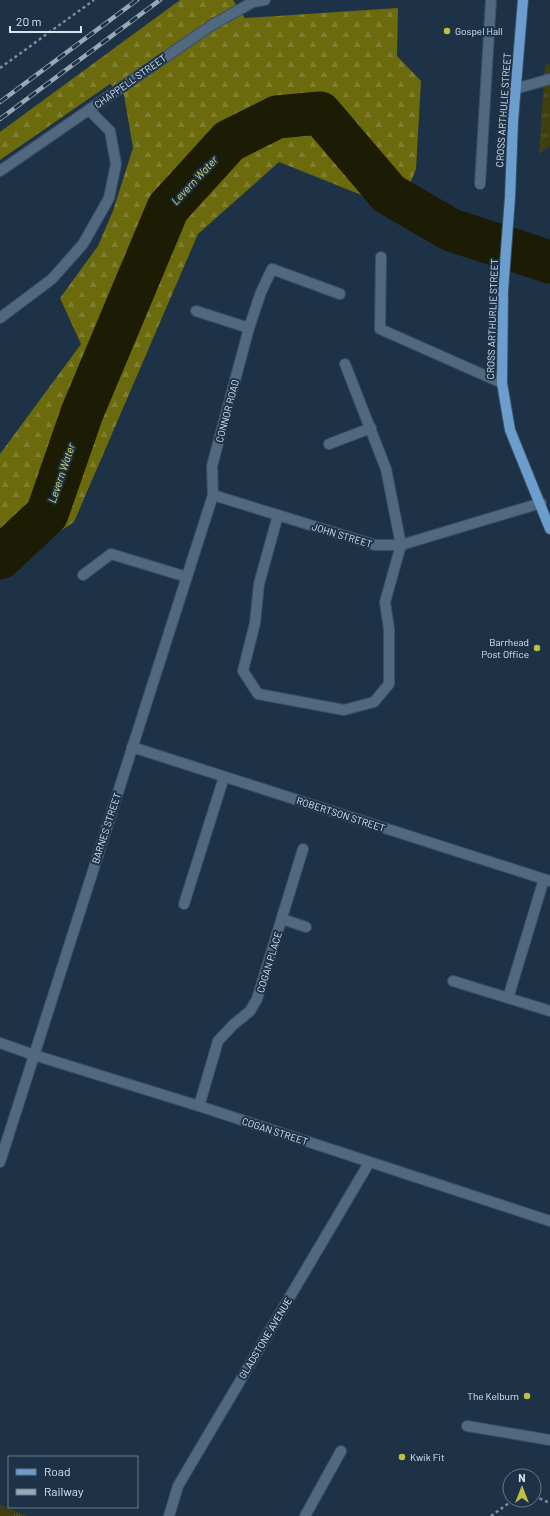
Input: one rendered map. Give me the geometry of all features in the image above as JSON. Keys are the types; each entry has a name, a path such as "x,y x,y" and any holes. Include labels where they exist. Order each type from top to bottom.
{"main road":[{"name":"CROSS ARTHULIE STREET","path":"510,198 515,89 523,0"},
{"name":"CROSS ARTHURLIE STREET","path":"510,198 504,291 502,383 510,430 550,528"}],"street":[{"name":"CHAPPELL STREET","path":"0,171 212,25 253,2 265,0"},
{"path":"480,184 490,0"},
{"path":"515,89 550,79"},
{"path":"0,318 52,279 83,244 109,198 116,164 110,131 89,110"},
{"path":"381,257 380,329 502,383"},
{"name":"CONNOR ROAD","path":"213,495 212,466 249,328 260,292 272,269 340,294"},
{"path":"196,311 249,328"},
{"path":"278,515 258,584 255,623 243,671 258,694 344,710 374,702 389,684 389,629 385,602 401,545 386,469 345,364"},
{"path":"329,444 370,428"},
{"name":"JOHN STREET","path":"213,495 375,545 401,545 541,503"},
{"name":"BARNES STREET","path":"0,1162 213,495"},
{"path":"83,575 111,554 187,577"},
{"name":"ROBERTSON STREET","path":"132,747 547,880"},
{"path":"184,904 224,777"},
{"name":"COGAN PLACE","path":"199,1106 218,1041 233,1024 250,1011 257,999 303,849"},
{"path":"508,998 547,880"},
{"name":"COGAN PLACE","path":"282,919 306,927"},
{"path":"453,981 550,1011"},
{"name":"COGAN STREET","path":"0,1043 199,1106 550,1221"},
{"name":"GLADSTONE AVENUE","path":"171,1516 178,1486 369,1162"},
{"path":"466,1426 550,1440"},
{"path":"305,1516 341,1451"}],"path":[{"path":"0,68 94,0"},
{"path":"491,1516 502,1508"}],"green space":[{"path":"180,0 233,0 245,18 398,8 397,56 421,81 416,169 399,210 279,162 198,234 74,522 0,571 0,454 81,344 60,298 98,246 113,211 133,148 124,95 110,84 0,160 0,132"},
{"path":"550,64 550,146 539,154 545,65"},
{"path":"0,1505 28,1516 0,1516"}],"waterway":[{"name":"Levern Water","path":"0,558 47,514 82,413 168,208 229,141 277,117 320,113 389,194 451,230 550,262"}],"railway":[{"path":"0,102 137,0"},
{"path":"0,119 160,0"}],"place":[{"name":"Gospel Hall","path":"447,31"},
{"name":"Barrhead Post Office","path":"537,648"},
{"name":"The Kelburn","path":"527,1396"},
{"name":"Kwik Fit","path":"402,1457"}]}
